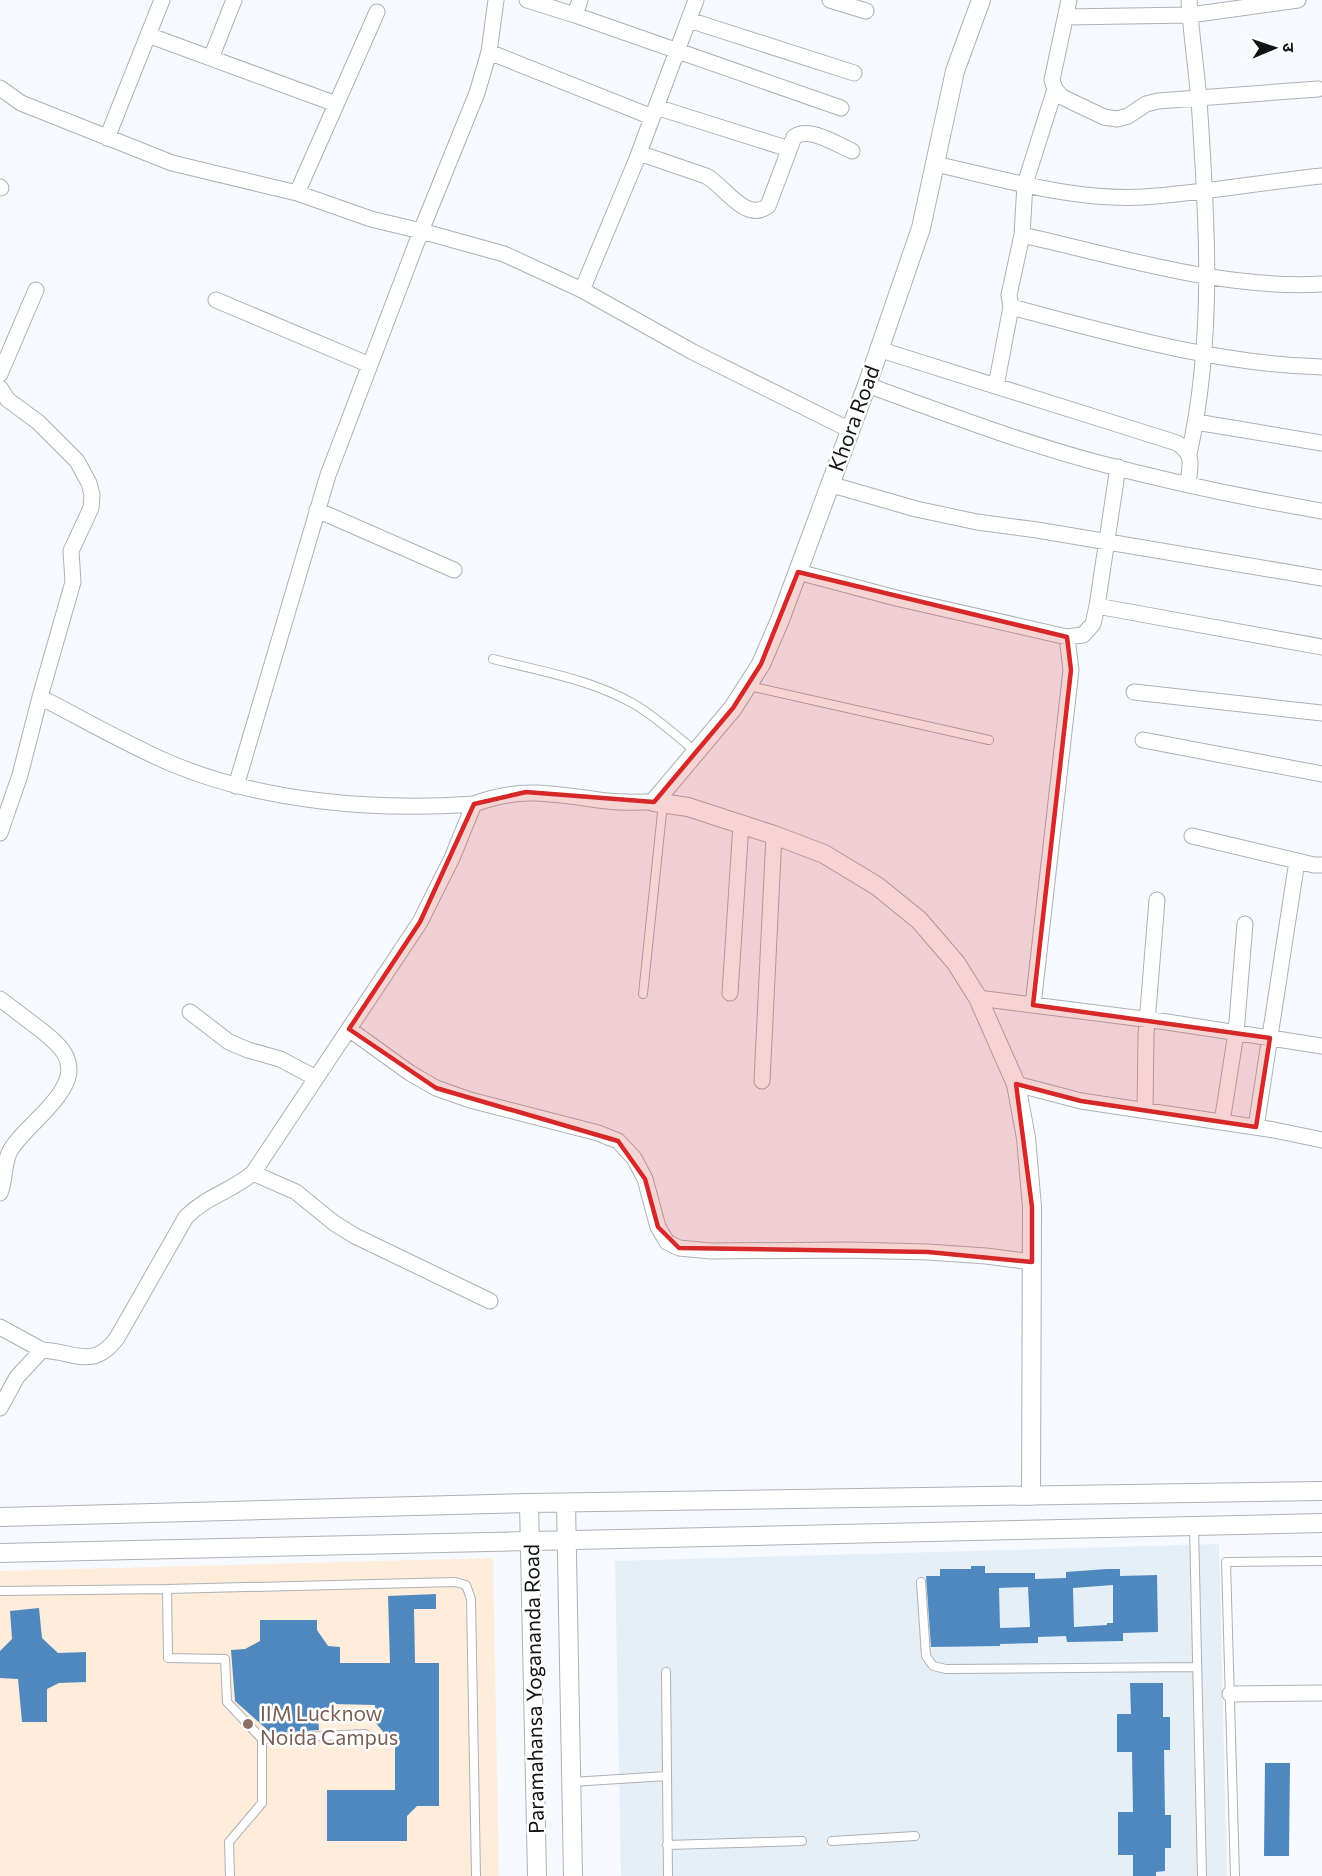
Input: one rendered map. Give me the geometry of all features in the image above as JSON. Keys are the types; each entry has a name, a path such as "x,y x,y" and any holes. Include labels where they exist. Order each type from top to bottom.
{"street":[{"path":"108,138 162,0"},
{"path":"211,58 234,0"},
{"path":"236,786 328,475 421,231 477,93 489,52 496,0"},
{"path":"528,0 841,108"},
{"path":"575,15 580,0"},
{"path":"582,290 639,153 696,0"},
{"path":"830,0 866,11"},
{"name":"Khora Road","path":"658,803 733,708 760,664 770,642 867,385 921,228 955,71 981,0"},
{"path":"1070,0 1052,80 1055,89 1062,97 1104,117 1118,119 1128,116 1146,104 1318,88"},
{"path":"1066,17 1298,0"},
{"path":"1189,7 1198,99 1207,277 1204,355 1196,422 1189,454"},
{"path":"297,193 377,12"},
{"path":"688,20 854,73"},
{"path":"148,35 336,104"},
{"path":"489,52 654,112 789,149"},
{"path":"0,88 21,103 172,163 297,193 371,219 504,254 582,290 693,352 850,430"},
{"path":"996,386 1011,307 1009,295 1022,235 1025,184 1055,89"},
{"path":"639,153 716,181 733,200 755,212 768,206 794,137 800,132 808,133 852,151"},
{"path":"935,164 1092,196 1143,197 1322,176"},
{"path":"1022,235 1207,277 1248,282 1322,284"},
{"path":"0,374 36,290"},
{"path":"216,300 370,365"},
{"path":"1011,307 1142,342 1204,355 1278,365 1322,366"},
{"path":"878,349 1178,443 1187,449 1191,459 1188,484"},
{"path":"867,385 1016,439 1188,484 1322,511"},
{"path":"0,390 8,400 38,422 77,461 89,483 92,495 91,508 71,551 74,582 20,775 0,833"},
{"path":"1196,422 1322,444"},
{"path":"798,572 906,601 1068,637 1083,634 1093,624 1097,606 1118,467"},
{"path":"829,484 916,509 977,522 1322,578"},
{"path":"317,510 454,570"},
{"path":"1097,606 1322,647"},
{"path":"1033,1005 1071,670 1068,637"},
{"path":"1134,692 1322,713"},
{"path":"40,697 170,763 236,786 307,798 374,805 437,807 474,804 494,797 526,792 559,794 610,802 658,803 688,807 824,854 894,899 920,920 956,963 978,998 1016,1084 1026,1138 1031,1196 1031,1496"},
{"path":"1143,740 1322,774"},
{"path":"0,1327 42,1350 95,1357 108,1350 186,1217 199,1204 239,1184 253,1173 420,922 452,858 474,804"},
{"path":"730,993 741,824"},
{"path":"762,1081 774,835"},
{"path":"1192,836 1322,865"},
{"path":"1256,1127 1297,861"},
{"path":"1144,1110 1147,1020 1157,900"},
{"path":"1222,1122 1236,1033 1245,924"},
{"path":"978,998 1147,1020 1322,1047"},
{"path":"0,999 58,1044 68,1061 68,1075 62,1090 11,1150 5,1166 5,1180 0,1193"},
{"path":"190,1012 229,1042 280,1059 316,1078"},
{"path":"349,1029 410,1073 436,1088 470,1100 598,1133 618,1142 634,1158 645,1179 658,1227 668,1242 679,1248 711,1251 928,1252 1032,1262"},
{"path":"1016,1084 1081,1101 1256,1127 1322,1140"},
{"path":"253,1173 296,1192 334,1223 355,1236 490,1301"},
{"path":"0,1408 17,1377 42,1350"},
{"path":"0,1517 529,1503 1322,1491"},
{"name":"Paramahansa Yogananda Road","path":"529,1503 537,1876"},
{"name":"Paramahansa Yogananda Road","path":"567,1503 573,1876"},
{"path":"0,1552 1322,1523"},
{"path":"1230,1694 1322,1693"}],"lane":[{"path":"493,660 604,689 634,704 664,724 696,752"},
{"path":"747,686 989,740"},
{"path":"643,994 658,803"},
{"path":"1194,1526 1202,1876"},
{"path":"1235,1876 1226,1562 1322,1561"},
{"path":"0,1591 454,1582 466,1585 471,1599 476,1876"},
{"path":"921,1582 926,1656 933,1666 946,1669 1197,1667"},
{"path":"167,1589 168,1658 225,1659 227,1702 262,1739 262,1803 229,1842 230,1876"},
{"path":"666,1672 668,1876"},
{"path":"262,1739 364,1734"},
{"path":"571,1782 667,1776"},
{"path":"832,1841 915,1836"},
{"path":"667,1845 802,1841"}],"highlighted area":[{"path":"798,572 1067,637 1071,670 1033,1005 1270,1038 1256,1127 1081,1101 1016,1084 1032,1207 1032,1262 928,1252 679,1248 658,1227 645,1179 618,1141 436,1088 349,1029 420,922 474,804 526,792 654,802 733,708 761,664"}],"shaded area":[{"path":"1219,1544 1227,1876 621,1876 615,1561"},
{"name":"IIM Lucknow Noida Campus","path":"493,1558 499,1876 0,1876 0,1571"}],"building":[{"path":"971,1566 985,1566 985,1573 1035,1573 1035,1579 1066,1578 1066,1572 1107,1569 1120,1569 1120,1576 1157,1575 1158,1632 1123,1633 1123,1641 1067,1642 1066,1636 1038,1637 1038,1643 931,1647 926,1576 940,1576 940,1569 971,1569","holes":["1113,1585 1113,1623 1074,1627 1073,1588","1028,1587 1030,1627 1000,1628 999,1588"]},
{"path":"436,1594 436,1609 414,1609 415,1663 439,1663 439,1806 417,1806 407,1816 407,1841 327,1841 327,1790 395,1790 395,1747 385,1746 385,1734 375,1722 375,1705 332,1704 318,1717 319,1730 271,1733 235,1701 231,1650 245,1649 260,1641 260,1620 317,1620 317,1630 328,1646 340,1647 340,1663 390,1663 388,1596"},
{"path":"39,1608 42,1638 58,1653 86,1652 86,1682 59,1683 47,1689 47,1722 22,1722 18,1679 0,1678 0,1651 12,1639 10,1611"},
{"path":"1130,1683 1163,1683 1163,1717 1170,1717 1170,1750 1164,1750 1165,1815 1171,1815 1171,1848 1165,1848 1165,1871 1156,1872 1156,1876 1133,1876 1133,1855 1118,1855 1118,1812 1133,1812 1132,1752 1117,1752 1117,1714 1131,1714"},
{"path":"1265,1763 1290,1763 1289,1856 1264,1856"}],"place":[{"name":"IIM Lucknow Noida Campus","path":"248,1724"}]}
